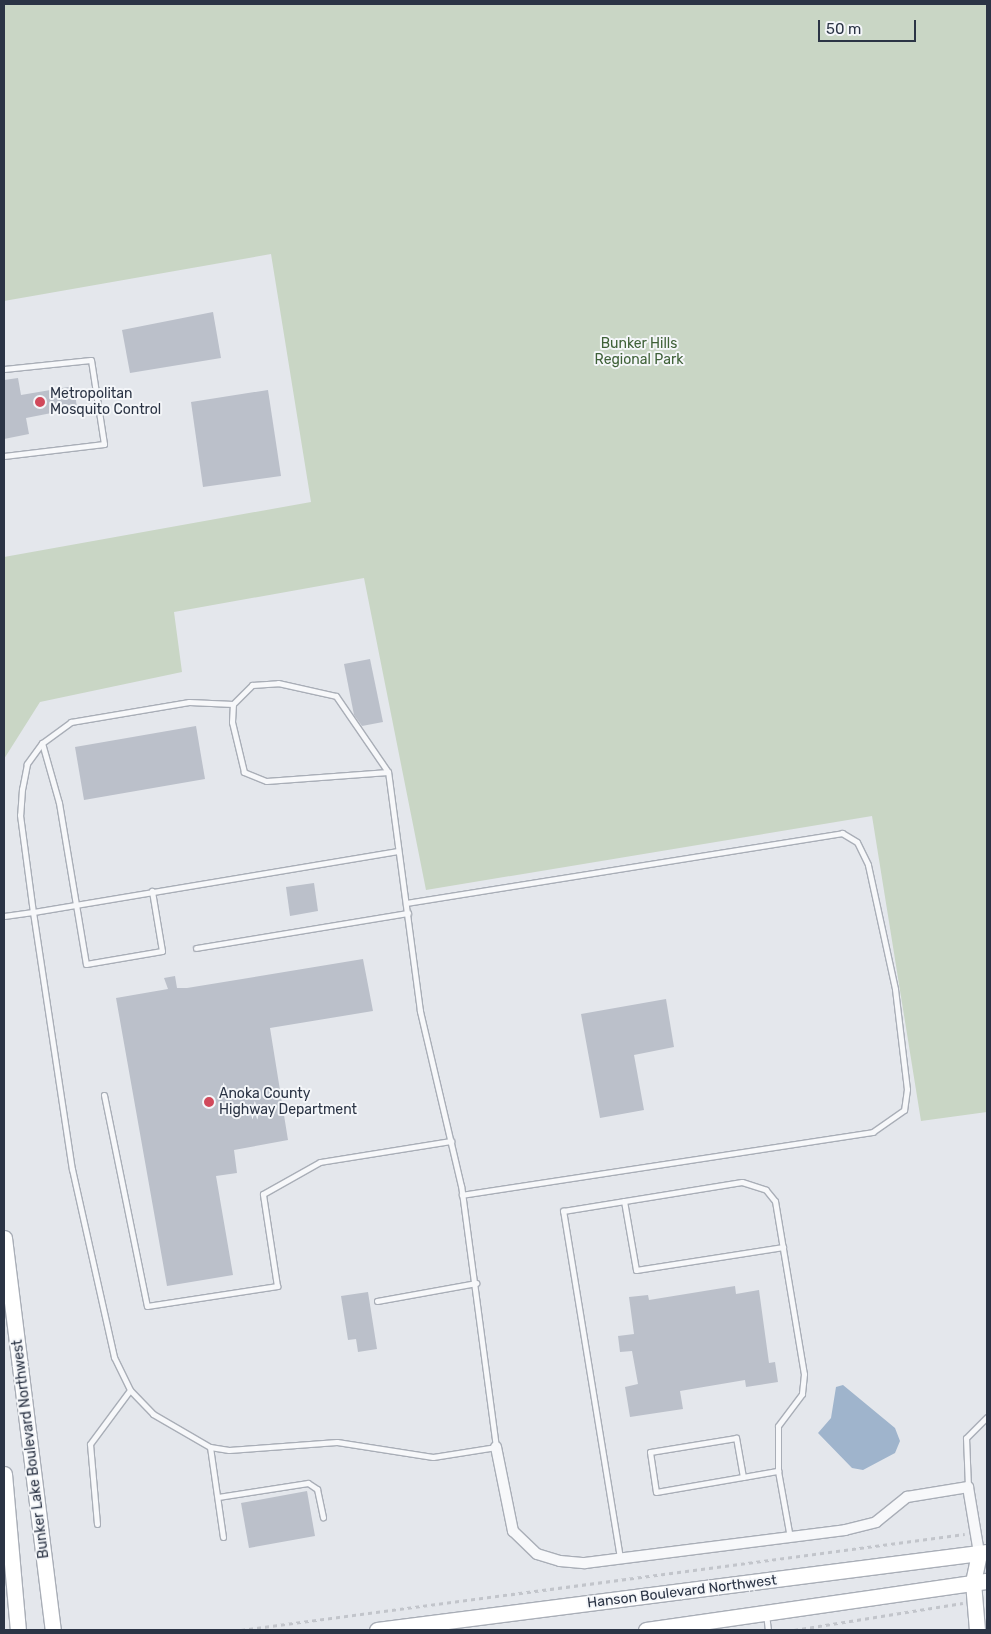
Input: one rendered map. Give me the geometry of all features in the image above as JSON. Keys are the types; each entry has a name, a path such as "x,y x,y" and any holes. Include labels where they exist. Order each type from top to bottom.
{"main road":[{"name":"Bunker Lake Boulevard Northwest","path":"4,1238 53,1630"},
{"path":"4,1474 18,1630"},
{"path":"983,1552 987,1566"},
{"path":"977,1630 974,1601 980,1581 983,1552"},
{"name":"Hanson Boulevard Northwest","path":"377,1630 983,1552"},
{"name":"Hanson Boulevard Northwest","path":"646,1630 980,1581"}],"street":[{"path":"496,1447 513,1531 536,1554 577,1562 790,1538 861,1527 876,1522 907,1497 968,1486 983,1552"}],"lane":[{"path":"4,369 91,360 104,444 4,456"},
{"path":"233,704 189,702 71,722 42,743 27,764 22,789 20,815 72,1169 114,1357 130,1390 152,1414 210,1447 229,1450 337,1442 433,1457 496,1447 476,1283 462,1195 451,1141 425,1040 408,913 397,851 388,772 336,696 278,683 252,685 233,704 232,722 244,772 266,781 388,772"},
{"path":"42,743 59,803 86,964 162,952 152,891"},
{"path":"406,903 842,833 857,842 868,865 895,990 907,1089 904,1110 872,1132 462,1195"},
{"path":"4,916 397,851"},
{"path":"196,948 408,913"},
{"path":"104,1095 147,1306 276,1286 263,1194 320,1162 451,1141"},
{"path":"620,1558 563,1211 742,1182 755,1184 775,1202 804,1374 802,1394 778,1426 775,1445 790,1538"},
{"path":"624,1201 636,1270 783,1247"},
{"path":"377,1301 476,1283"},
{"path":"97,1524 90,1444 130,1390"},
{"path":"968,1486 963,1452 966,1438 987,1418"},
{"path":"743,1478 736,1438 650,1452 656,1492 743,1478 778,1471"},
{"path":"210,1447 223,1537"},
{"path":"218,1497 308,1484 317,1489 323,1517"},
{"path":"766,1611 768,1630"}],"path":[{"path":"241,1630 963,1535"},
{"path":"794,1630 974,1601"}],"green space":[{"name":"Bunker Hills Regional Park","path":"4,4 987,4 987,1112 921,1121 872,816 426,890 364,578 174,612 182,672 40,702 4,759 4,557 311,502 271,254 4,301"}],"water":[{"path":"843,1385 895,1428 900,1441 895,1453 863,1470 852,1468 818,1433 831,1418 836,1387"}],"building":[{"path":"213,312 221,358 130,373 122,330"},
{"name":"Metropolitan Mosquito Control","path":"18,378 21,395 74,386 77,408 26,418 29,434 4,439 4,380"},
{"path":"268,390 281,476 203,487 191,402"},
{"path":"370,659 383,722 362,726 354,715 344,664"},
{"path":"196,726 205,779 84,800 75,747"},
{"path":"314,883 318,911 290,916 286,887"},
{"name":"Anoka County Highway Department","path":"363,959 373,1011 270,1028 288,1140 234,1150 237,1173 216,1176 233,1275 167,1286 116,998 168,989 164,978 175,976 177,988 187,988"},
{"path":"666,999 674,1047 634,1055 644,1110 600,1118 581,1014"},
{"path":"735,1286 736,1294 759,1290 769,1363 775,1362 778,1382 746,1387 745,1380 680,1391 683,1409 630,1417 625,1387 638,1384 632,1351 620,1352 618,1336 634,1334 629,1297 648,1295 649,1300"},
{"path":"368,1292 377,1349 358,1352 356,1339 348,1340 341,1296"},
{"path":"307,1491 315,1536 249,1548 241,1503"}],"place":[{"name":"Metropolitan Mosquito Control","path":"40,402"},
{"name":"Anoka County Highway Department","path":"209,1102"}]}
